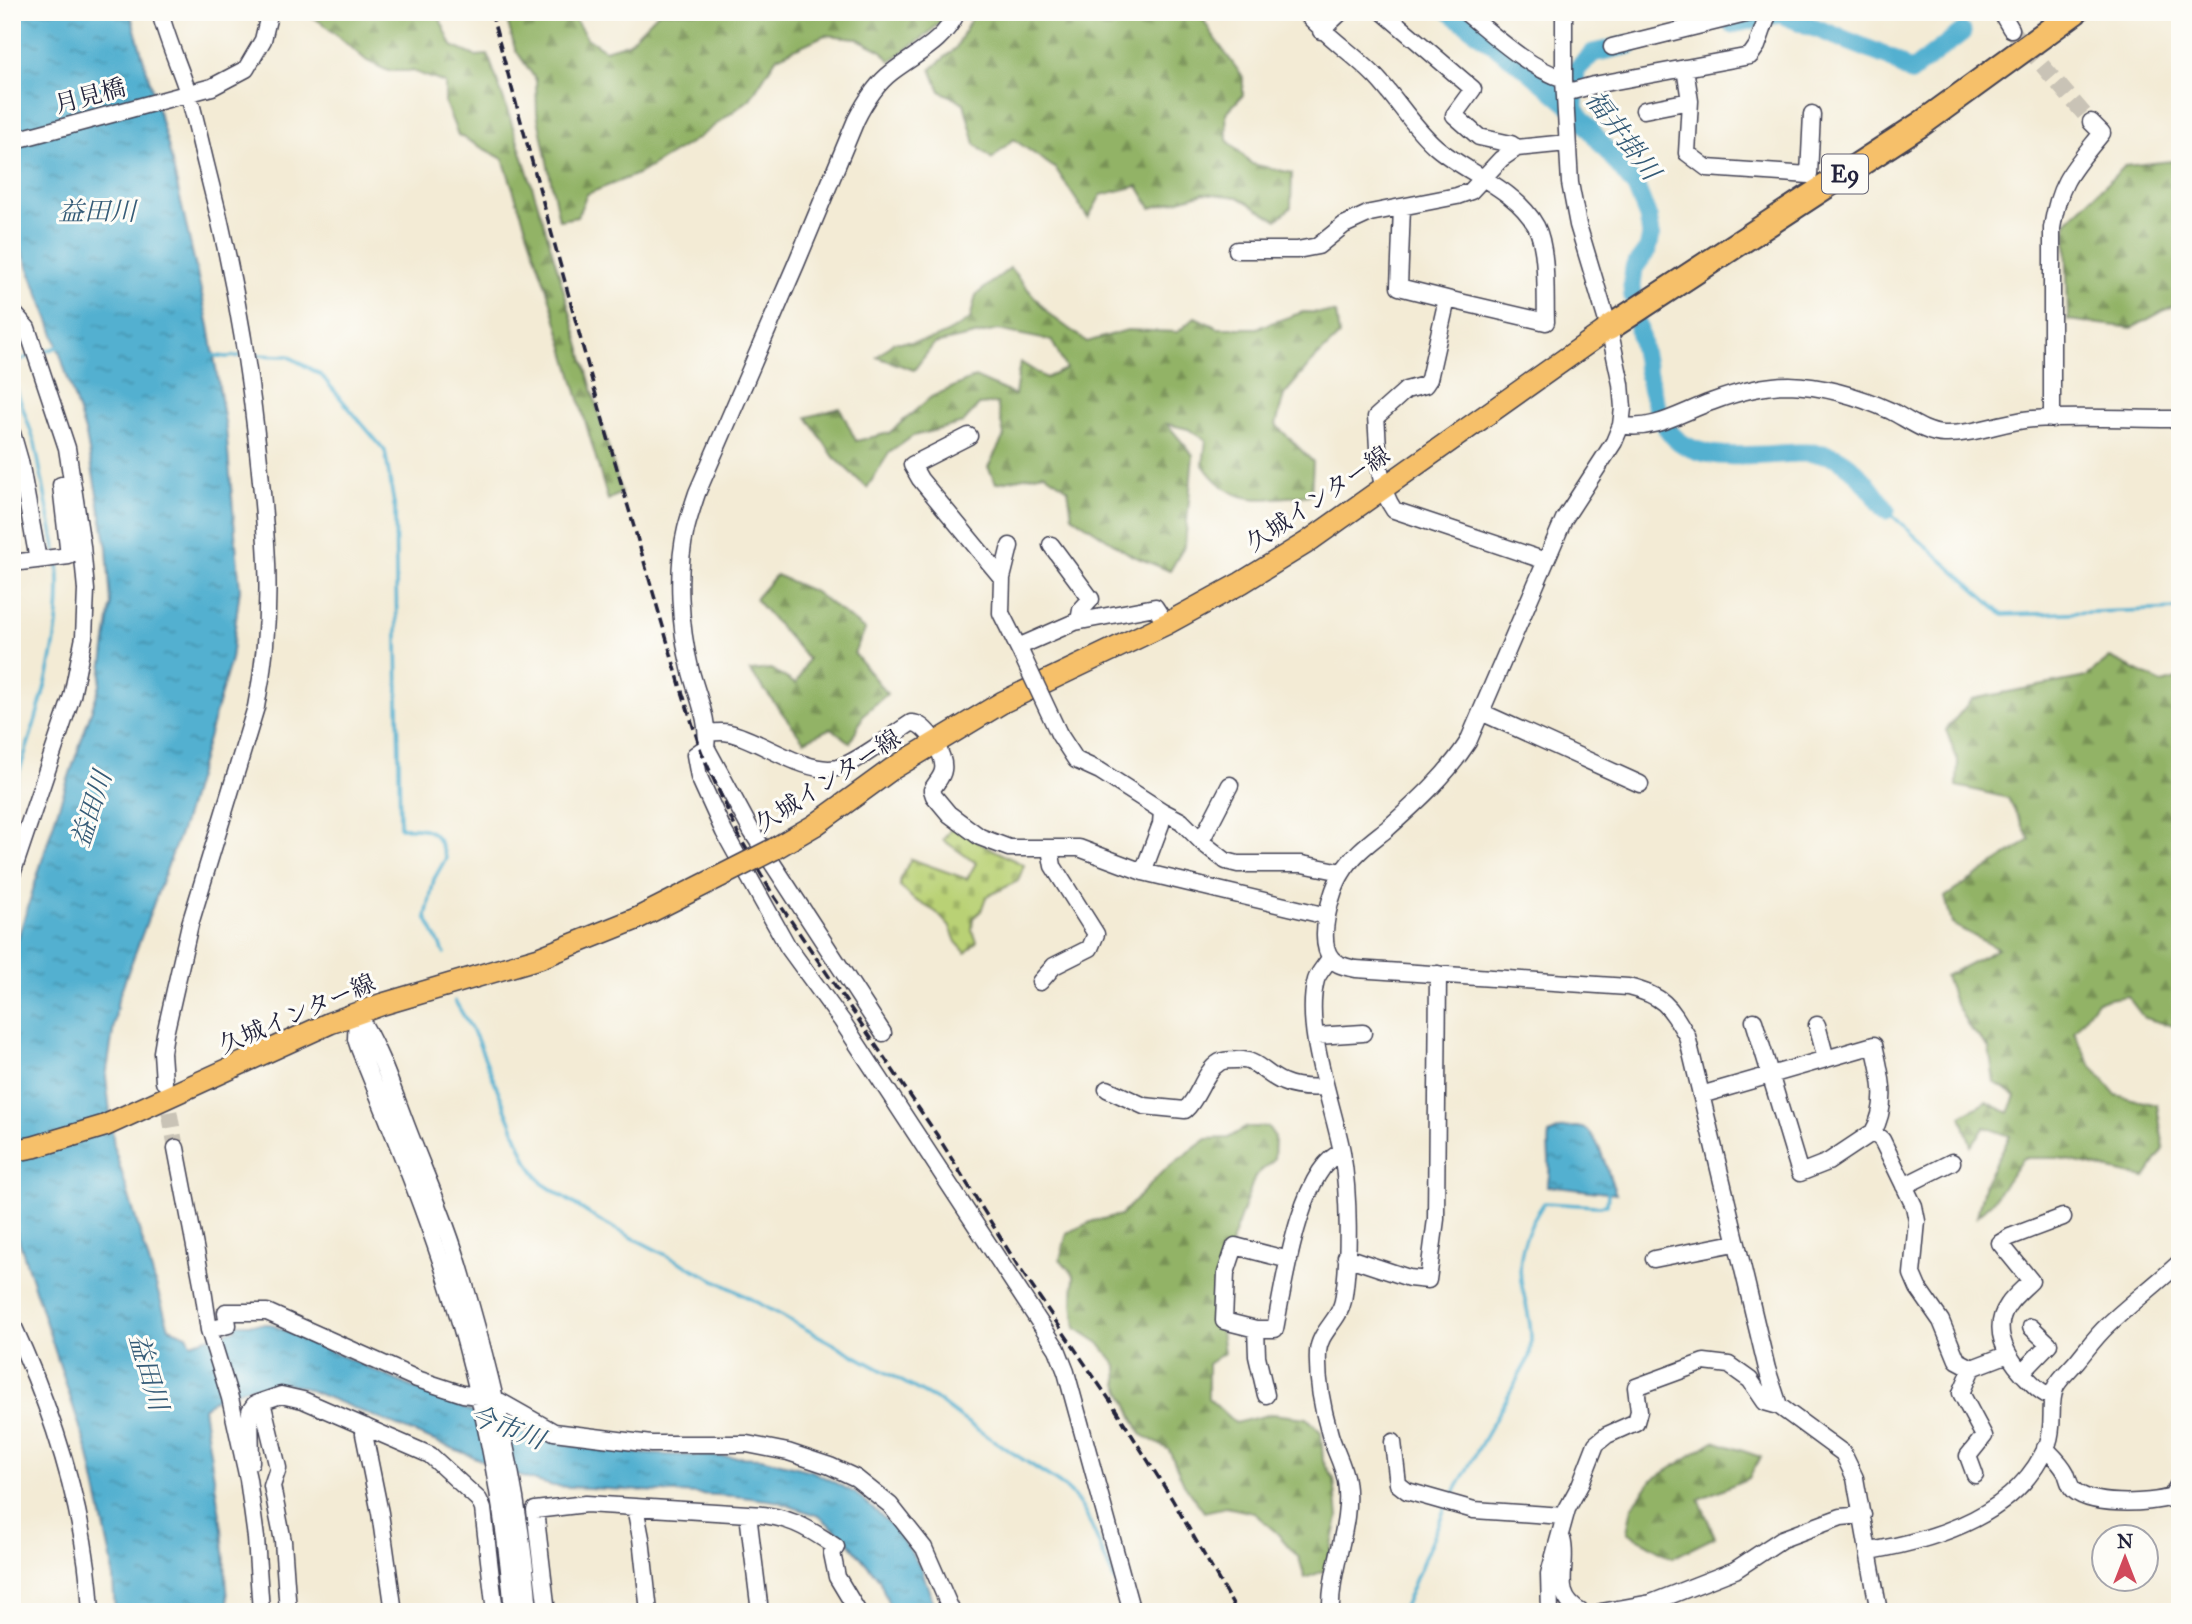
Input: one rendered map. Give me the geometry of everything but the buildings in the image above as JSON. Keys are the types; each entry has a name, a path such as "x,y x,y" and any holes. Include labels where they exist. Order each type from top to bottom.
{"highway":[{"name":"E9","path":"1609,328 1922,124 2075,12"}],"main road":[{"name":"久城インター線","path":"12,1151 104,1126 301,1035 357,1014 539,958 636,919 774,849 815,825 934,742 1003,702 1166,624 1306,543 1609,328"}],"street":[{"path":"160,12 223,226 251,384 269,570 269,621 256,707 190,924 162,1052 164,1082"},
{"name":"月見橋","path":"12,141 212,87 246,69 263,40 267,12"},
{"path":"883,1033 751,832 707,740 682,626 681,561 685,530 697,493 856,120 868,97 890,73 936,42 950,27 957,12"},
{"path":"1305,12 1321,31 1363,63 1437,147 1484,176 1521,208 1536,226 1542,245 1546,322 1399,287 1402,207"},
{"path":"1321,31 1341,12"},
{"path":"1383,12 1473,89 1454,116 1479,137 1511,144 1517,148"},
{"path":"1465,12 1564,86 1594,85 1750,55 1757,46 1769,12"},
{"path":"1563,12 1570,183 1578,225 1609,328 1623,408 1621,425 1614,442 1564,519 1468,742 1453,765 1433,786 1360,851 1342,872 1327,916 1325,939 1330,958 1340,966 1356,970 1628,987 1653,993 1671,1010 1686,1036 1735,1243 1779,1406"},
{"path":"1612,47 1754,12"},
{"path":"2001,12 2011,29"},
{"path":"1685,68 1690,101 1687,153 1707,168 1809,175 1812,114"},
{"path":"1644,110 1690,101"},
{"path":"2052,419 2052,228 2055,205 2065,179 2102,133 2091,122"},
{"path":"1237,250 1297,250 1318,246 1345,225 1370,213 1471,191 1501,159 1517,148 1567,143"},
{"path":"1447,299 1429,379 1425,385 1406,390 1376,417 1387,500 1394,510 1546,561"},
{"path":"12,874 72,696 84,637 86,590 67,448 27,328 13,312"},
{"path":"1621,425 1634,428 1657,424 1713,401 1752,390 1788,385 1831,391 1868,401 1942,435 2000,423 2052,419 2171,419 2180,423"},
{"path":"12,433 20,461 38,560"},
{"path":"970,436 912,465 920,479 1002,578"},
{"path":"12,563 69,556 61,485 72,483"},
{"path":"1051,545 1091,599 1081,610 1079,621"},
{"path":"1010,546 1002,578 1001,613 1059,734 1076,760 1100,771 1181,821 1226,860 1238,863 1302,863 1342,872"},
{"path":"1020,651 1079,621 1155,607 1166,624"},
{"path":"1481,712 1640,784"},
{"path":"1132,1612 1057,1349 842,1021 781,936 724,832 699,777 695,755 707,740 728,732 778,755 809,765 835,769 849,763 911,723 921,724 934,742 944,767 932,790 934,796 949,814 980,837 1009,848 1079,848 1143,872 1327,916"},
{"path":"1201,841 1230,786"},
{"path":"1143,872 1161,824 1162,811"},
{"path":"1040,982 1054,966 1090,948 1096,934 1052,866 1050,849"},
{"path":"1330,958 1316,978 1313,1008 1325,1087 1342,1152 1347,1199 1343,1302 1336,1319 1322,1335 1318,1349 1319,1377 1329,1432 1346,1481 1347,1508 1330,1591 1331,1612"},
{"path":"1346,1257 1409,1278 1428,1280 1436,1219 1438,974"},
{"path":"357,1014 373,1042 438,1206 463,1278 504,1484 521,1536 529,1612"},
{"path":"1701,1095 1770,1076 1874,1045 1883,1083 1882,1105 1873,1132 1828,1162 1800,1173 1770,1076 1754,1021"},
{"path":"1817,1026 1826,1059"},
{"path":"1317,1036 1363,1033"},
{"path":"1107,1089 1144,1106 1185,1110 1194,1102 1210,1071 1221,1061 1244,1059 1254,1062 1271,1077 1286,1084 1310,1088 1325,1087"},
{"path":"1873,1132 1882,1140 1914,1206 1917,1221 1912,1274 1918,1288 1941,1321 1957,1360 1972,1368"},
{"path":"176,1148 209,1330 230,1398 248,1479 256,1538 261,1612"},
{"path":"1289,1259 1235,1246 1226,1273 1224,1321 1256,1329 1275,1329 1297,1220 1314,1182 1334,1155 1342,1152"},
{"path":"1904,1186 1952,1163"},
{"path":"2052,1397 2043,1394 2022,1372 2007,1355 2001,1340 2001,1322 2007,1306 2031,1281 2000,1244 2010,1237 2063,1217"},
{"path":"1654,1259 1735,1243"},
{"path":"1870,1552 1937,1535 1980,1516 2021,1485 2045,1448 2053,1420 2052,1397 2057,1384 2106,1326 2180,1262"},
{"path":"209,1330 228,1325 226,1312 267,1312 417,1379 487,1401 554,1432 651,1444 747,1444 789,1452 830,1465 856,1478 890,1506 924,1548 952,1612"},
{"path":"12,1323 35,1372 71,1483 82,1539 91,1612"},
{"path":"2022,1372 2049,1344 2031,1327"},
{"path":"1256,1329 1256,1356 1266,1395"},
{"path":"1975,1475 1968,1455 1984,1436 1961,1393 1972,1368 2007,1355"},
{"path":"1550,1612 1549,1574 1558,1534 1596,1444 1607,1435 1636,1422 1639,1411 1636,1387 1704,1362 1730,1365 1750,1380 1765,1402 1779,1406 1843,1454 1856,1478 1879,1612"},
{"path":"248,1479 252,1477 250,1411 255,1404 281,1395 292,1396 430,1455 479,1500 483,1509 495,1612"},
{"path":"262,1402 278,1468 272,1486 283,1541 288,1612"},
{"path":"366,1427 364,1434 380,1513 394,1612"},
{"path":"1393,1442 1398,1484 1407,1491 1474,1510 1564,1516"},
{"path":"2045,1448 2058,1461 2072,1489 2084,1498 2098,1501 2176,1502 2180,1482"},
{"path":"504,1484 513,1612"},
{"path":"547,1612 535,1510 586,1504 785,1518 807,1527 836,1547 832,1553 837,1577 858,1612"},
{"path":"635,1507 649,1612"},
{"path":"748,1514 760,1612"},
{"path":"1601,1612 1651,1604 1735,1570 1782,1539 1841,1517 1863,1515"},
{"path":"1558,1534 1563,1539 1564,1548 1562,1587 1570,1605 1581,1612"}],"green space":[{"path":"303,12 437,12 452,46 475,56 488,55 542,218 621,493 608,500 550,299 503,159 458,135 445,103 445,83 412,71 388,71 367,61 322,23"},
{"path":"505,12 570,12 587,38 605,50 628,43 659,12 950,12 927,35 890,61 882,51 856,38 825,35 777,57 750,99 698,138 640,173 587,194 577,217 559,220 537,113 536,80 515,49"},
{"path":"953,12 1199,12 1243,77 1243,95 1226,113 1227,140 1252,164 1292,173 1291,207 1277,220 1238,197 1204,193 1151,208 1138,186 1101,195 1088,218 1056,169 1013,139 992,159 975,144 964,103 940,91 931,69 956,48 973,15"},
{"path":"2180,160 2180,302 2132,328 2068,320 2066,222 2125,166"},
{"path":"1010,268 1049,314 1087,342 1127,330 1178,332 1195,317 1218,328 1257,328 1303,312 1336,313 1339,336 1284,395 1276,425 1313,462 1311,495 1264,499 1238,495 1226,489 1203,465 1206,440 1188,429 1167,424 1193,455 1185,545 1170,571 1131,555 1072,516 1068,489 1044,473 996,483 988,467 1004,436 997,403 979,405 963,423 913,436 889,453 867,488 834,457 807,417 840,408 856,441 889,433 931,397 975,377 1015,395 1020,362 1046,378 1066,369 1052,341 998,330 934,344 914,370 877,357 894,342 917,342 934,338 970,319 976,295"},
{"path":"776,575 815,592 865,630 854,653 887,694 864,714 850,743 831,728 804,741 750,671 771,669 796,684 808,659 755,599"},
{"path":"2110,658 2162,683 2180,678 2180,1028 2144,1018 2127,996 2097,1001 2074,1032 2090,1064 2116,1095 2157,1105 2164,1149 2145,1178 2059,1158 2023,1158 1992,1202 1977,1216 1985,1182 2010,1136 1985,1127 1971,1146 1961,1116 1986,1102 2009,1113 2016,1096 1994,1082 1989,1048 1969,1027 1953,999 1945,976 1998,949 1952,924 1945,897 2030,840 2008,798 1957,786 1958,761 1946,730 1972,699 2086,677"},
{"path":"953,826 981,844 1024,865 1018,881 986,897 981,911 973,918 972,930 977,941 966,953 956,942 950,927 936,912 912,898 900,886 900,879 911,859 967,879 976,863 943,840"},
{"path":"1247,1127 1268,1127 1275,1137 1274,1160 1255,1176 1232,1240 1220,1323 1224,1353 1208,1364 1208,1398 1235,1423 1272,1414 1307,1418 1321,1432 1323,1461 1334,1479 1338,1517 1327,1570 1305,1578 1299,1558 1277,1533 1254,1513 1226,1507 1204,1512 1184,1484 1169,1450 1141,1434 1118,1384 1117,1366 1099,1343 1076,1328 1074,1275 1060,1259 1067,1233 1093,1221 1121,1215 1163,1171 1207,1139 1228,1138"},
{"path":"1714,1441 1761,1457 1749,1478 1699,1499 1715,1537 1672,1558 1627,1532 1632,1507 1652,1480"}],"water":[{"name":"益田川","path":"12,12 130,12 168,145 209,326 226,429 240,589 231,659 183,825 118,999 106,1077 114,1147 169,1328 187,1335 191,1343 236,1329 236,1324 270,1324 407,1385 529,1435 576,1446 644,1454 761,1458 812,1471 855,1493 896,1529 922,1570 936,1612 892,1612 879,1579 846,1539 819,1516 775,1501 734,1496 553,1486 525,1478 302,1387 283,1383 256,1391 253,1386 214,1399 203,1408 222,1528 229,1612 115,1612 112,1563 89,1455 12,1219 12,958 100,685 111,605 107,548 86,435 50,323 12,225"},
{"path":"1576,1127 1587,1130 1596,1141 1616,1194 1547,1186 1549,1134 1562,1128"}],"waterway":[{"name":"福井掛川","path":"1450,12 1528,70 1574,109 1636,187 1648,217 1651,235 1648,249 1634,268 1633,297"},
{"path":"1732,24 1780,14 1891,58 1911,72 1962,32"},
{"path":"1574,109 1576,70 1593,53 1630,45"},
{"name":"福井掛川","path":"1638,325 1656,405 1667,428 1678,440 1692,448 1726,456 1808,453 1834,457 1859,476 1886,510"},
{"path":"41,353 60,346"},
{"path":"210,355 240,356"},
{"path":"251,355 288,356 321,375 385,451 395,510 400,828 418,828 430,832 439,841 446,858 434,879 426,917 444,953"},
{"path":"12,371 16,362 30,356"},
{"path":"12,377 35,443 56,551"},
{"path":"1886,510 2003,615 2180,609"},
{"path":"12,795 39,709 53,652 59,593 58,562"},
{"path":"455,1001 476,1037 527,1161 542,1183 600,1221 736,1291 940,1402 1056,1481 1070,1492 1085,1513 1117,1584"},
{"path":"1451,1498 1529,1358 1530,1328 1520,1270 1522,1250 1533,1221 1544,1203 1607,1205 1608,1193"},
{"path":"1402,1612 1445,1508"}],"tunnel":[{"path":"2011,29 2091,122"},
{"path":"165,1088 176,1148"}],"railway":[{"path":"491,12 602,417 680,685 701,751 740,838 772,893 937,1135 1018,1266 1111,1402 1172,1499 1237,1612"}],"water label":[{"name":"今市川","path":"507,1427"}]}
